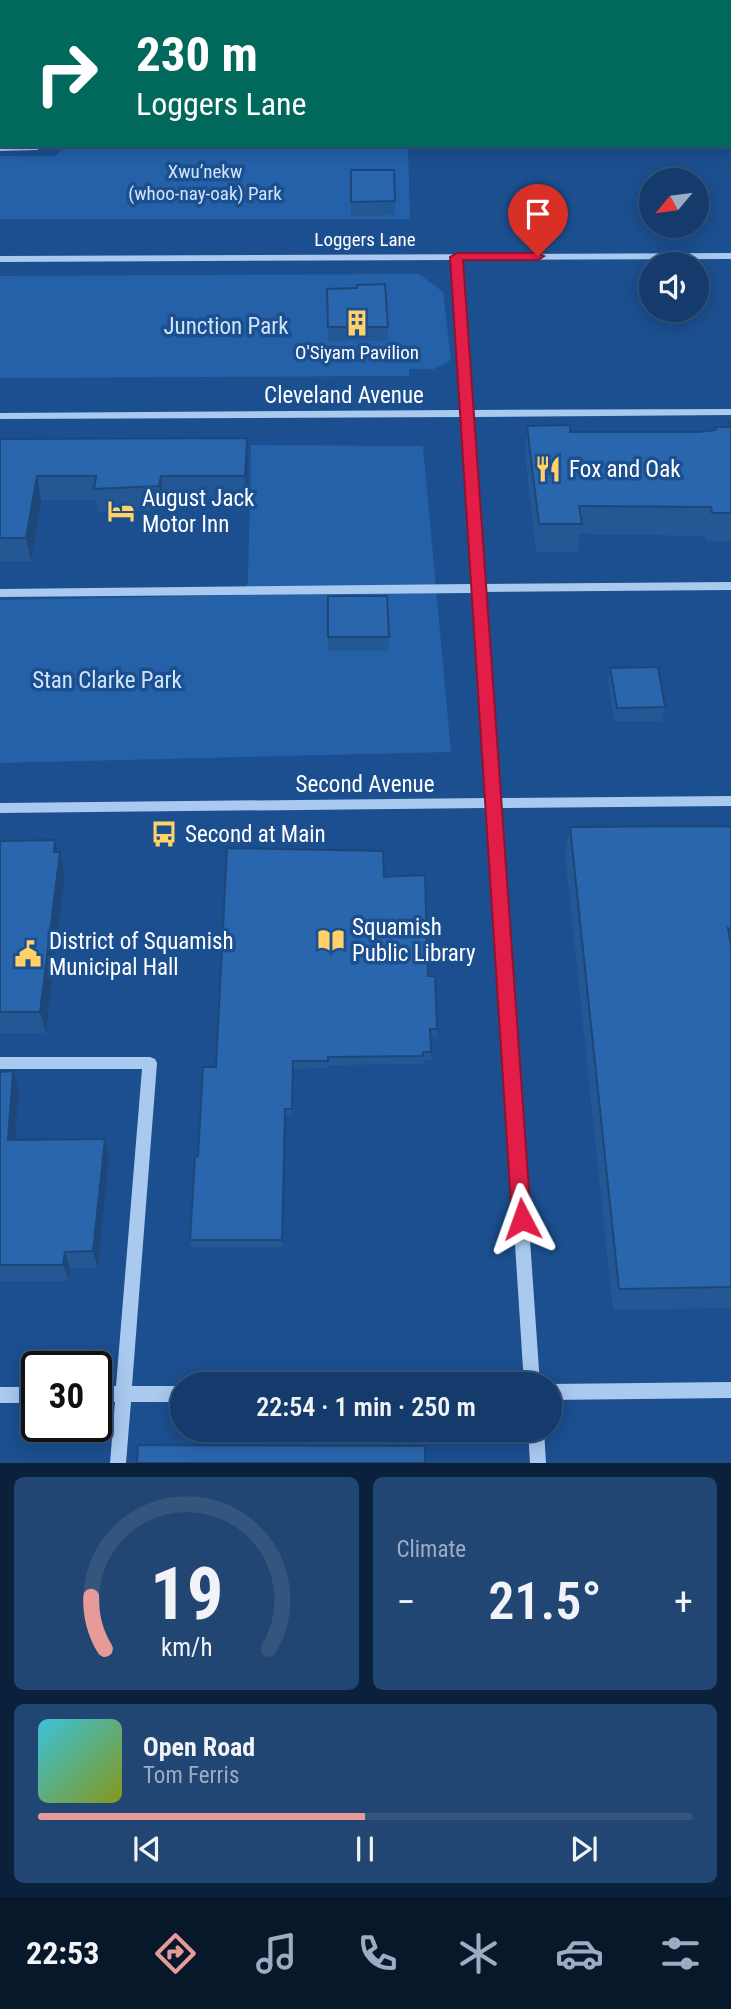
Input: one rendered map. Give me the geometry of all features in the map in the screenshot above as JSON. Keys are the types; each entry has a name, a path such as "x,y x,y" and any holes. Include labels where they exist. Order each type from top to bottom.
{"street":[{"name":"Loggers Lane","path":"0,259 731,256"},
{"path":"457,257 531,1372"},
{"name":"Cleveland Avenue","path":"0,416 731,412"},
{"path":"0,593 731,586"},
{"name":"Second Avenue","path":"0,808 731,802"},
{"path":"0,1063 149,1063 118,1463"},
{"path":"562,1392 731,1390"},
{"path":"112,1394 170,1394"},
{"path":"0,1395 21,1395"},
{"path":"537,1442 538,1463"}],"green space":[{"name":"Xwu’nekw (whoo-nay-oak) Park","path":"65,147 408,147 410,219 0,219 0,156 55,156"},
{"name":"Junction Park","path":"419,274 443,292 451,360 434,369 409,369 409,376 0,378 0,276"},
{"name":"Stan Clarke Park","path":"251,445 423,446 451,752 0,763 0,600 245,595 248,579"}],"shaded area":[{"path":"0,147 39,147 37,149 0,150"}],"building":[{"path":"351,170 394,170 395,201 351,202"},
{"path":"385,284 388,327 328,327 327,289"},
{"path":"731,423 731,513 712,513 711,507 579,506 582,524 539,524 527,426 570,425 570,432 699,432 716,430 715,427 730,427"},
{"path":"247,438 245,476 161,476 159,486 94,489 96,476 37,476 26,538 0,538 0,439"},
{"path":"328,596 387,596 389,637 328,637"},
{"path":"658,667 665,707 617,708 610,668"},
{"path":"731,826 731,931 728,928 731,947 731,1287 619,1289 570,827"},
{"name":"District of Squamish Municipal Hall","path":"55,840 54,852 60,852 40,1012 0,1012 0,841"},
{"path":"227,848 383,851 384,877 425,875 428,976 435,976 437,1029 430,1029 431,1052 423,1052 423,1056 328,1057 328,1061 293,1061 292,1109 285,1109 282,1240 190,1240 203,1067 216,1067"},
{"path":"13,1071 8,1140 105,1139 93,1251 65,1252 63,1265 0,1265 0,1072"},
{"path":"138,1445 425,1446 425,1463 137,1463"}],"place":[{"name":"O'Siyam Pavilion","path":"357,323"},
{"name":"Fox and Oak","path":"548,469"},
{"name":"August Jack Motor Inn","path":"121,511"},
{"name":"Second at Main","path":"164,834"},
{"name":"Squamish Public Library","path":"331,940"},
{"name":"District of Squamish Municipal Hall","path":"28,954"}],"route":[{"path":"522,1219 457,257 538,256"}]}
